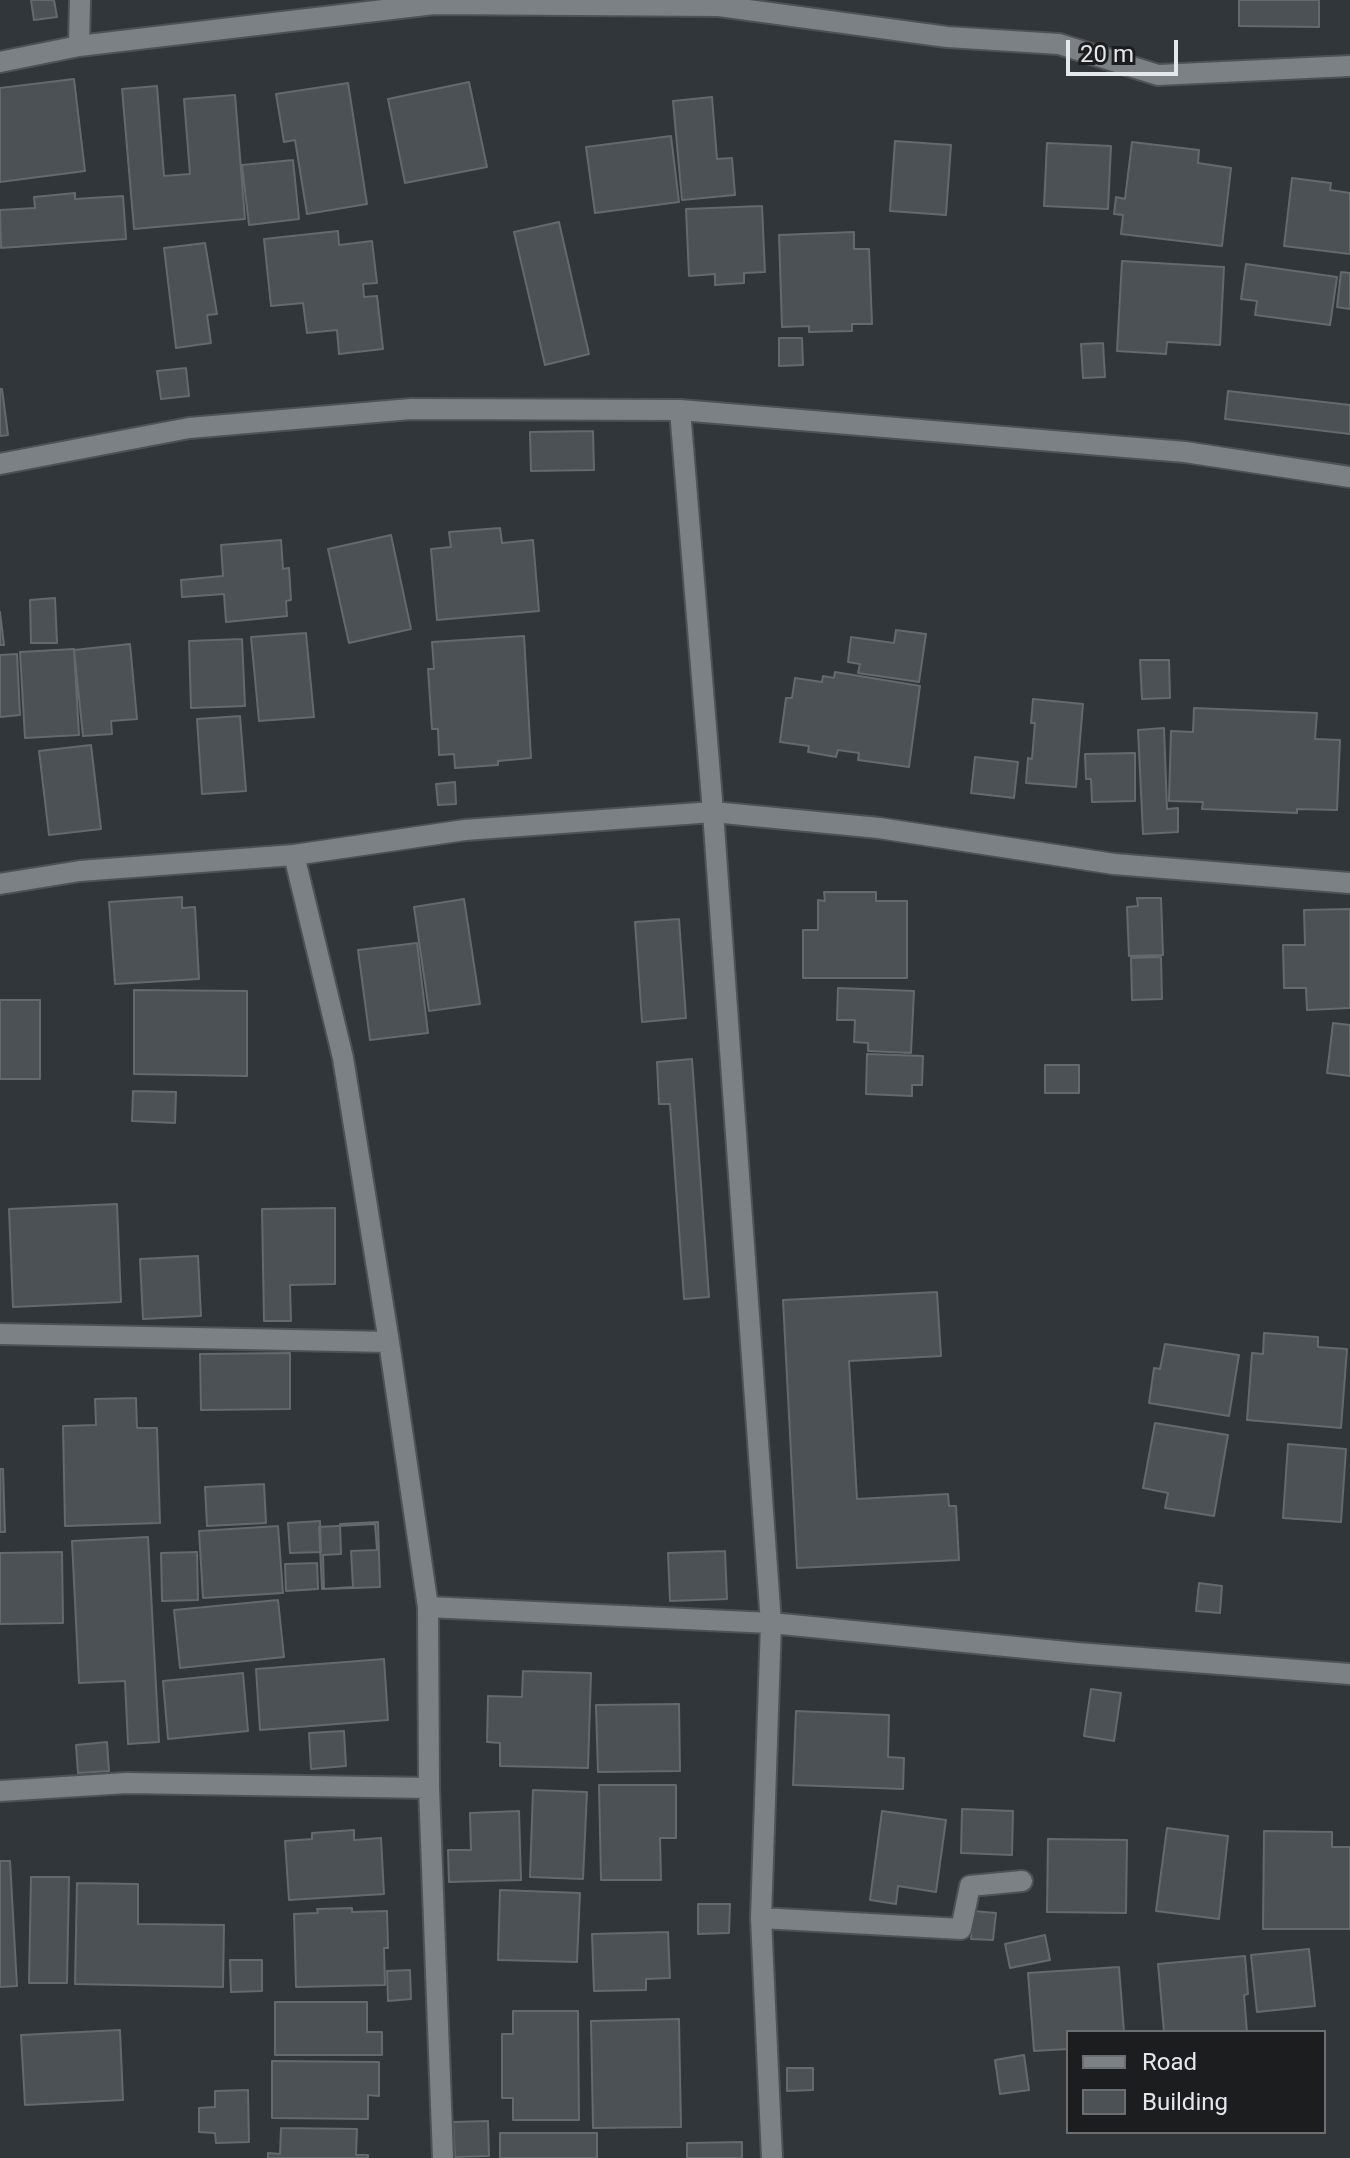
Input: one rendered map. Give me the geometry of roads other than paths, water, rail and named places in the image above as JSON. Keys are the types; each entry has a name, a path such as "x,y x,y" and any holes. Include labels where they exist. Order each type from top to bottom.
{"street":[{"path":"79,46 80,0"},
{"path":"0,62 79,46 434,4 719,6 947,37 1059,44 1158,75 1350,66"},
{"path":"0,464 189,428 396,410 680,410 1185,452 1350,477"},
{"path":"680,410 713,812 771,1623 761,1918 772,2158"},
{"path":"0,884 80,871 294,855 465,830 713,812 879,828 1114,864 1350,883"},
{"path":"294,855 343,1058 428,1607 429,1788 443,2158"},
{"path":"0,1334 389,1342"},
{"path":"428,1607 771,1623 1077,1653 1350,1674"},
{"path":"0,1791 127,1783 429,1788"},
{"path":"761,1918 961,1929 970,1886 1022,1881"}]}
